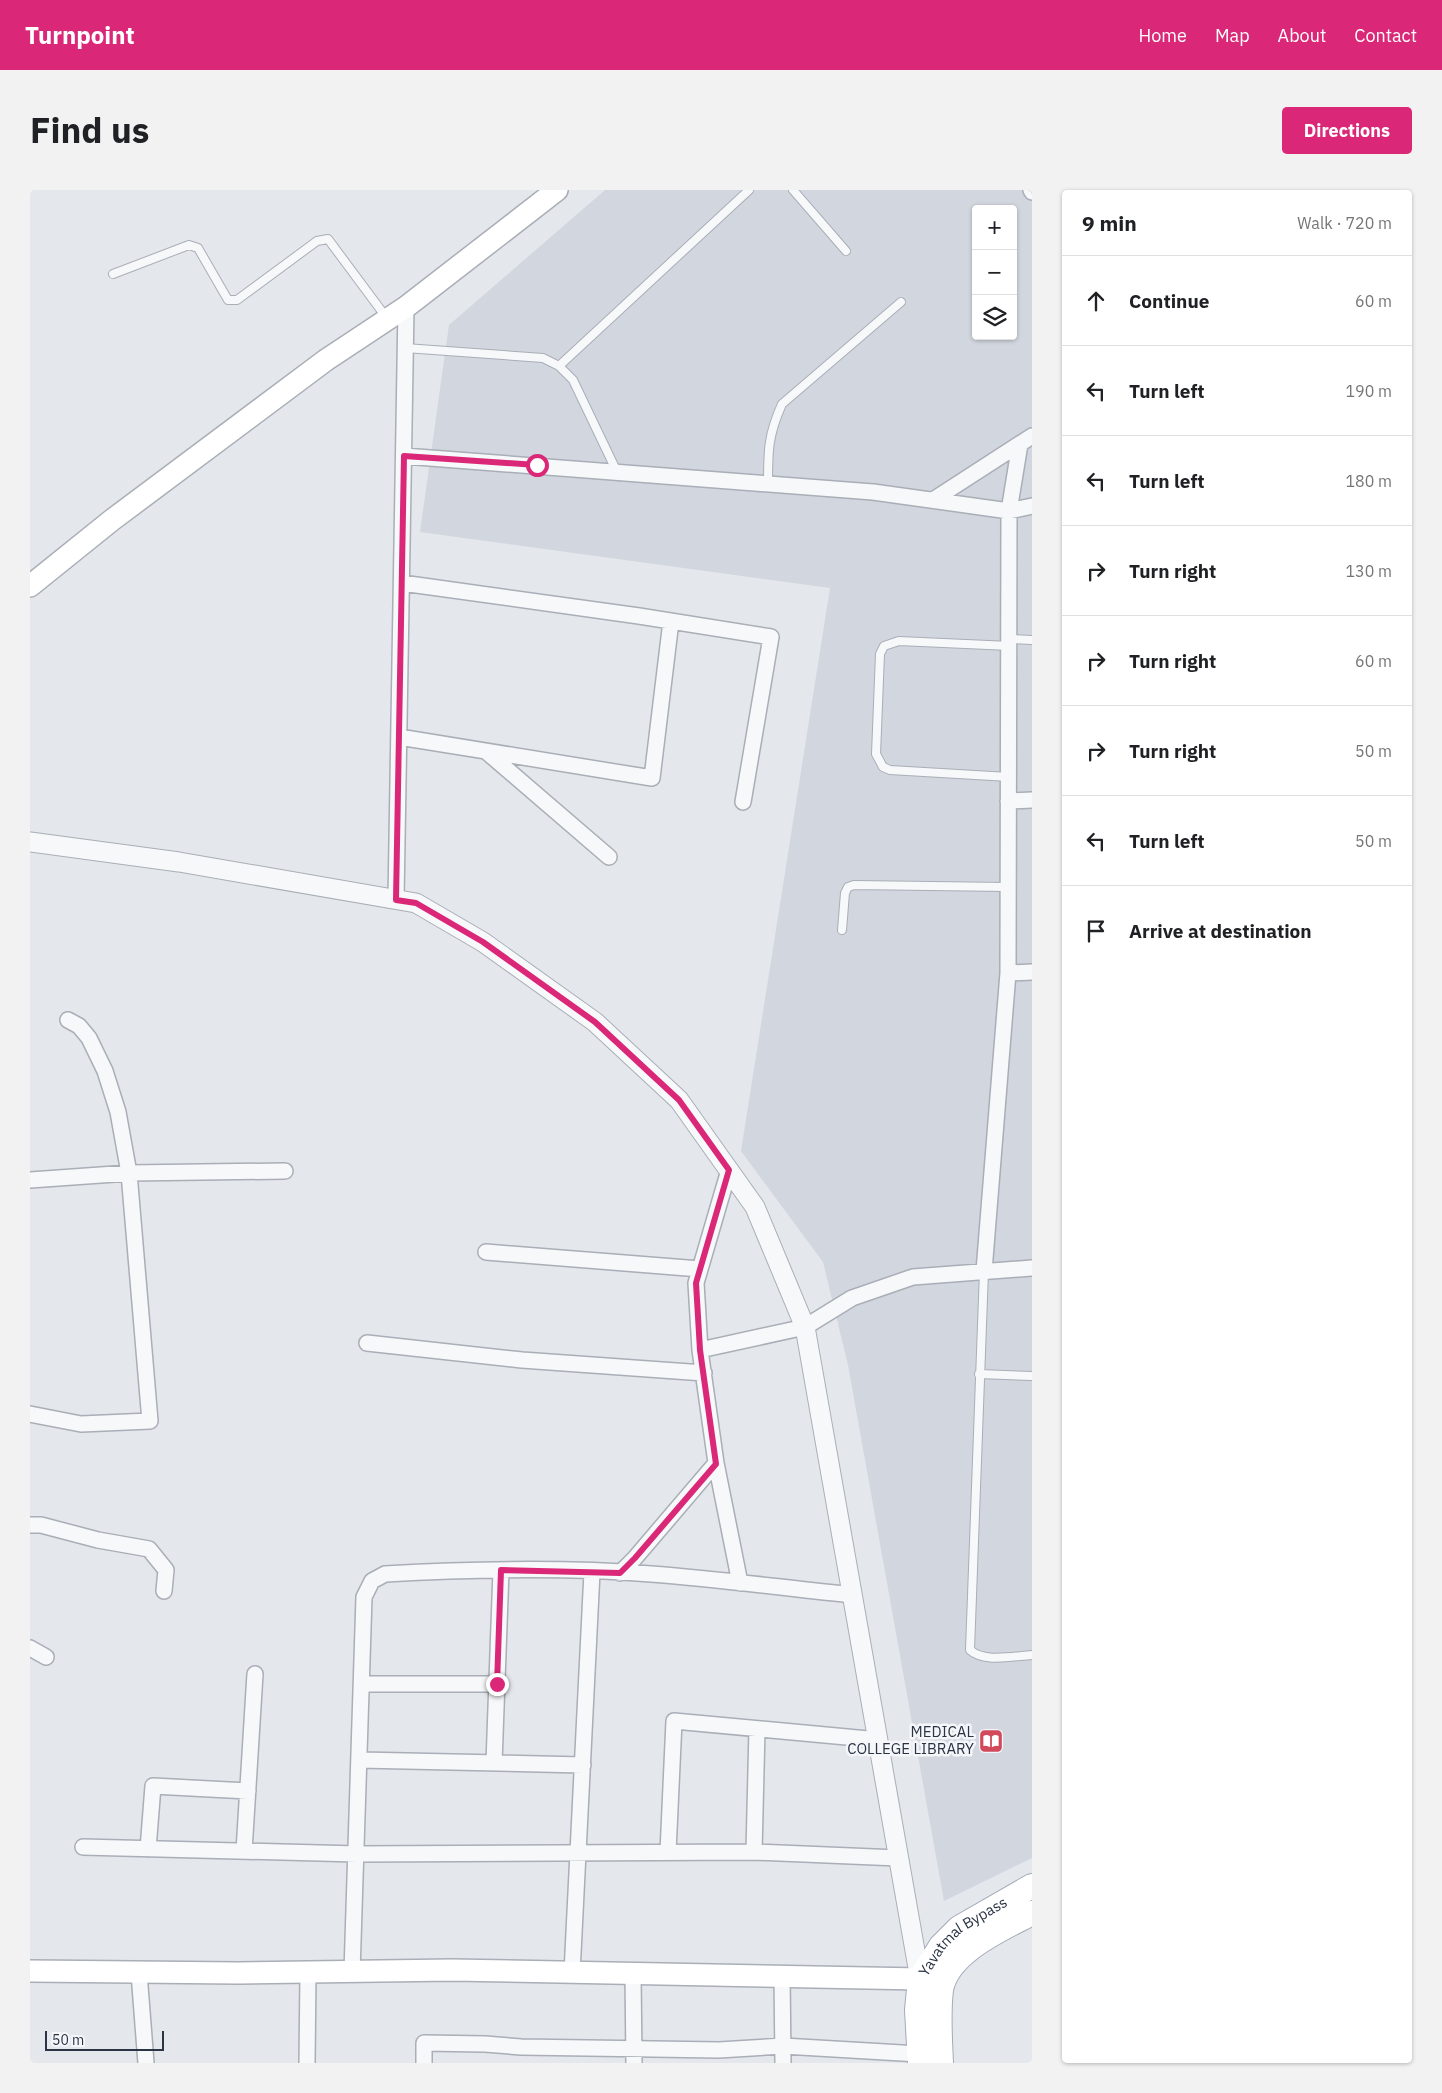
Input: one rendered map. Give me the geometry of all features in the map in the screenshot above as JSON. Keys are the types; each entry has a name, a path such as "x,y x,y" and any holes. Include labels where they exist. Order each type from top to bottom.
{"main road":[{"path":"30,586 136,502 326,360 406,306 556,190"},
{"name":"Yavatmal Bypass","path":"927,2060 917,2010 931,1984 941,1946 959,1928 1032,1886"},
{"name":"Yavatmal Bypass","path":"931,1984 947,1972 958,1959 986,1939 1032,1912"},
{"path":"30,1971 352,1972 452,1970 782,1975 931,1984"}],"street":[{"path":"396,900 406,306"},
{"path":"933,500 1026,440"},
{"path":"984,1271 1008,974 1009,512 1026,440"},
{"path":"404,456 872,492 1009,512 1032,506"},
{"path":"402,583 771,637 743,802"},
{"path":"399,737 652,778 671,621"},
{"path":"487,752 609,857"},
{"path":"1008,802 1032,800"},
{"path":"30,842 180,862 416,903 483,942 595,1022 679,1100 756,1207 805,1327 879,1740 898,1858 931,1984"},
{"path":"1008,974 1032,972"},
{"path":"30,1414 80,1424 150,1421 129,1173 118,1112 106,1071 89,1038 79,1026 68,1020"},
{"path":"729,1170 696,1283 700,1350 716,1464 740,1583"},
{"path":"30,1180 129,1173 285,1171"},
{"path":"486,1252 700,1269"},
{"path":"700,1350 805,1327 852,1298 914,1277 1032,1268"},
{"path":"367,1343 522,1360 704,1373"},
{"path":"620,1573 716,1464"},
{"path":"30,1525 42,1525 98,1540 149,1549 166,1570 164,1592"},
{"path":"352,1972 363,1684 364,1597 372,1581 385,1574 475,1569 592,1572 651,1574 852,1595"},
{"path":"494,1763 501,1570"},
{"path":"572,1973 592,1572"},
{"path":"30,1648 46,1657"},
{"path":"244,1851 255,1674"},
{"path":"363,1684 497,1684"},
{"path":"668,1852 674,1721 879,1740"},
{"path":"754,1852 756,1728"},
{"path":"360,1760 583,1765"},
{"path":"148,1849 153,1786 248,1791"},
{"path":"83,1848 357,1854 754,1852 898,1858"},
{"path":"139,1972 146,2063"},
{"path":"307,2063 308,1972"},
{"path":"634,1974 634,2056"},
{"path":"782,1975 783,2063"},
{"path":"424,2063 424,2043 485,2044 634,2056 782,2046 927,2060"}],"lane":[{"path":"559,366 750,190"},
{"path":"793,190 846,251"},
{"path":"114,274 189,245 194,245 198,248 228,300 237,300 317,241 328,239 387,319"},
{"path":"768,484 768,447 773,424 782,404 901,302"},
{"path":"405,348 543,358 559,366 573,380 618,472"},
{"path":"1009,777 890,770 883,767 876,754 880,654 884,646 899,641 1010,642 1032,640"},
{"path":"842,930 845,893 848,887 854,885 1008,887"},
{"path":"984,1271 970,1650 983,1657 1032,1655"},
{"path":"979,1374 1032,1376"}],"shaded area":[{"path":"605,190 1032,190 1032,1858 944,1901 848,1365 823,1262 741,1151 830,588 420,532 449,325"}],"place":[{"name":"MEDICAL COLLEGE LIBRARY","path":"991,1741"}],"route":[{"path":"497,1684 501,1570 620,1573 716,1464 703,1360 700,1350 696,1283 729,1170 679,1100 595,1022 483,942 416,903 396,900 404,456 537,465"}]}
